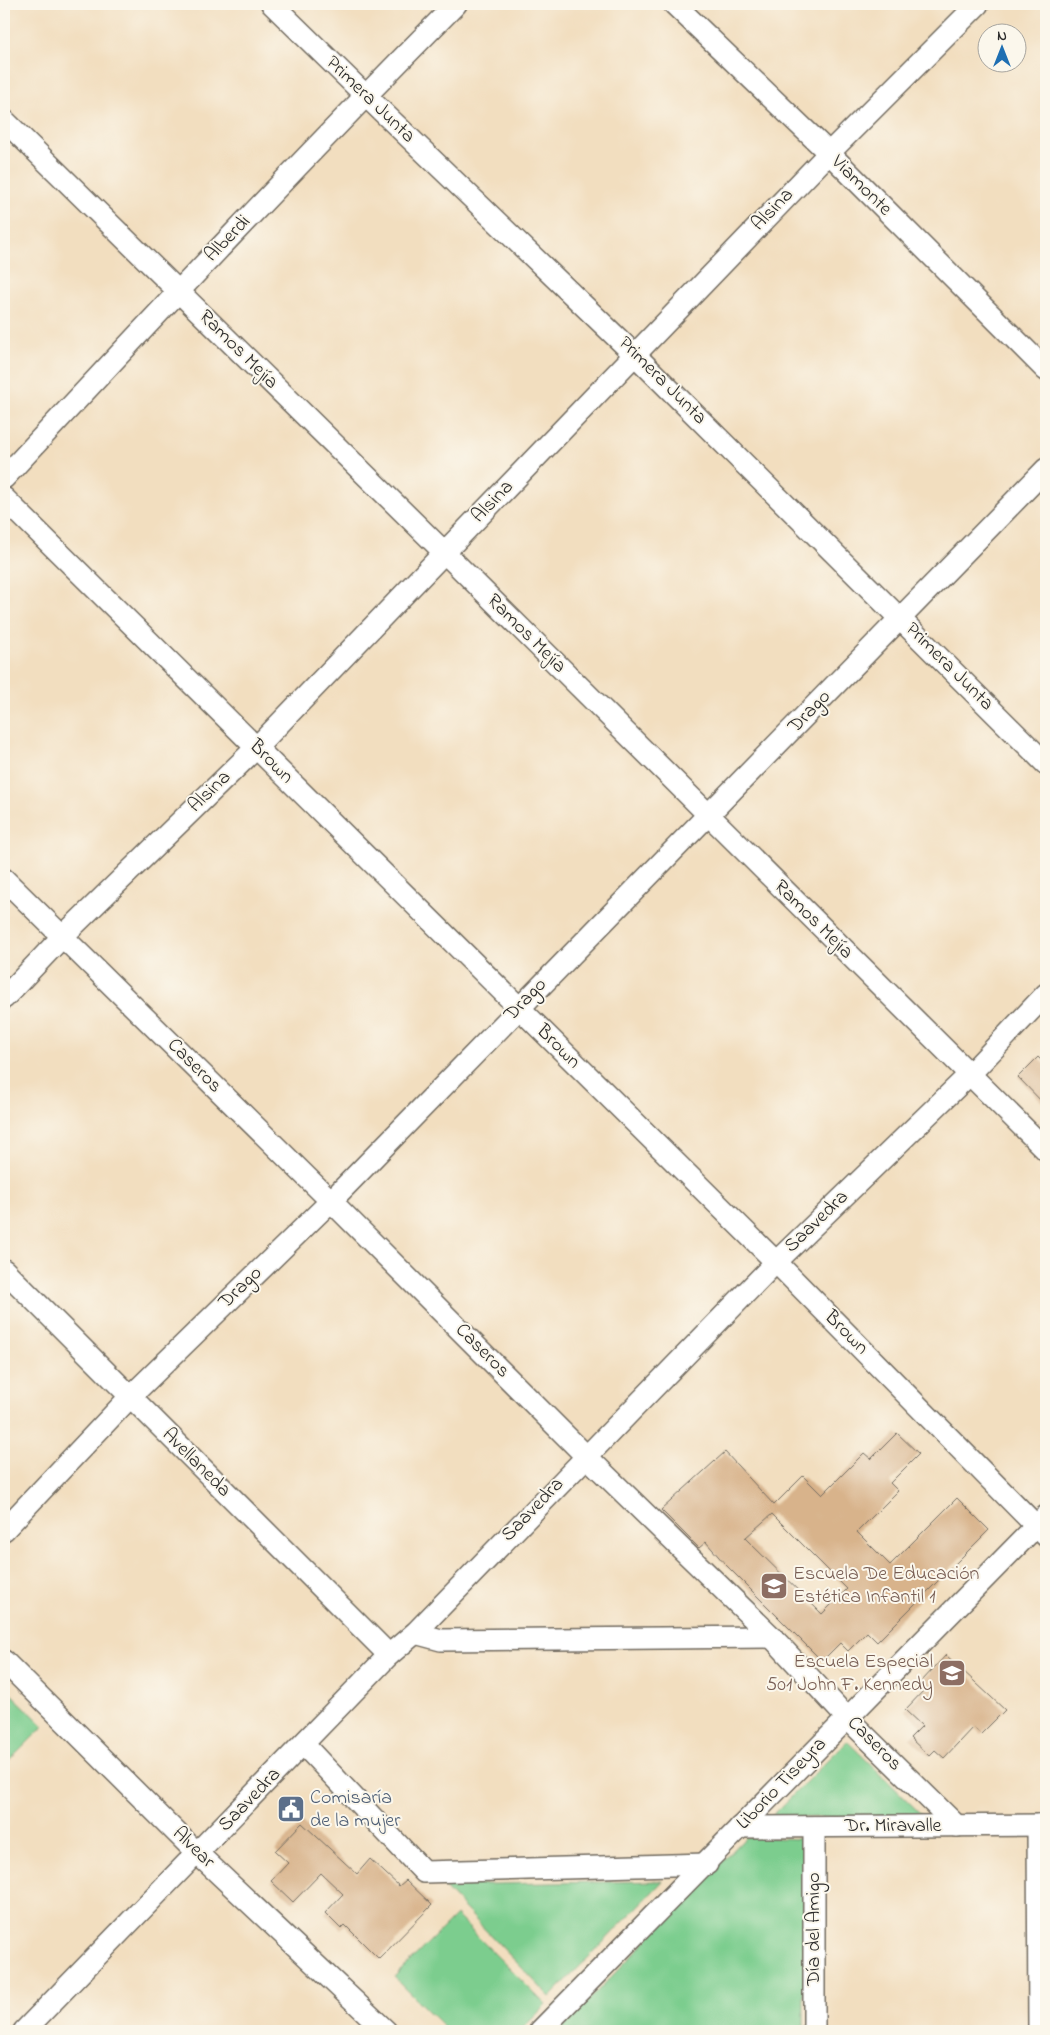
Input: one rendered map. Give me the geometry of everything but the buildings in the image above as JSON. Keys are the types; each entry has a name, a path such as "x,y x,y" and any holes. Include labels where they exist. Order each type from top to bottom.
{"street":[{"name":"Primera Junta","path":"272,4 634,354 1046,764"},
{"name":"Alberdi","path":"4,478 178,291 456,4"},
{"name":"Viamonte","path":"674,4 829,153 1046,370"},
{"name":"Alsina","path":"4,998 63,936 257,747 829,153 978,4"},
{"name":"Ramos Mejía","path":"4,120 1046,1150"},
{"name":"Drago","path":"4,1530 130,1397 331,1201 901,619 1046,468"},
{"name":"Brown","path":"4,498 1043,1526"},
{"name":"Caseros","path":"4,879 331,1201 586,1456 772,1637 847,1718 957,1826"},
{"name":"Saavedra","path":"24,2031 304,1745 389,1655 415,1633 776,1262 969,1075 1046,994"},
{"name":"Avellaneda","path":"4,1270 389,1655"},
{"name":"Liborio Tiseyra","path":"540,2031 706,1864 740,1826 847,1718 1043,1526"},
{"path":"415,1633 441,1640 772,1637"},
{"name":"Alvear","path":"4,1662 198,1854 386,2031"},
{"path":"304,1745 424,1872 706,1864"},
{"path":"1039,2031 1042,1825"},
{"name":"Dr. Miravalle","path":"740,1826 1042,1825"},
{"name":"Día del Amigo","path":"814,1827 814,2031"}],"green space":[{"path":"4,1687 44,1726 4,1766"},
{"path":"847,1741 923,1816 770,1818"},
{"path":"746,1837 803,1839 804,2031 559,2031"},
{"path":"663,1881 550,1997 442,1885"},
{"path":"456,1915 546,2005 520,2031 448,2031 394,1977"}],"place":[{"name":"Escuela De Educación Estética Infantil 1","path":"774,1586"},
{"name":"Escuela Especial 501 John F. Kennedy","path":"952,1673"},
{"name":"Comisaría de la mujer","path":"291,1809"}]}
